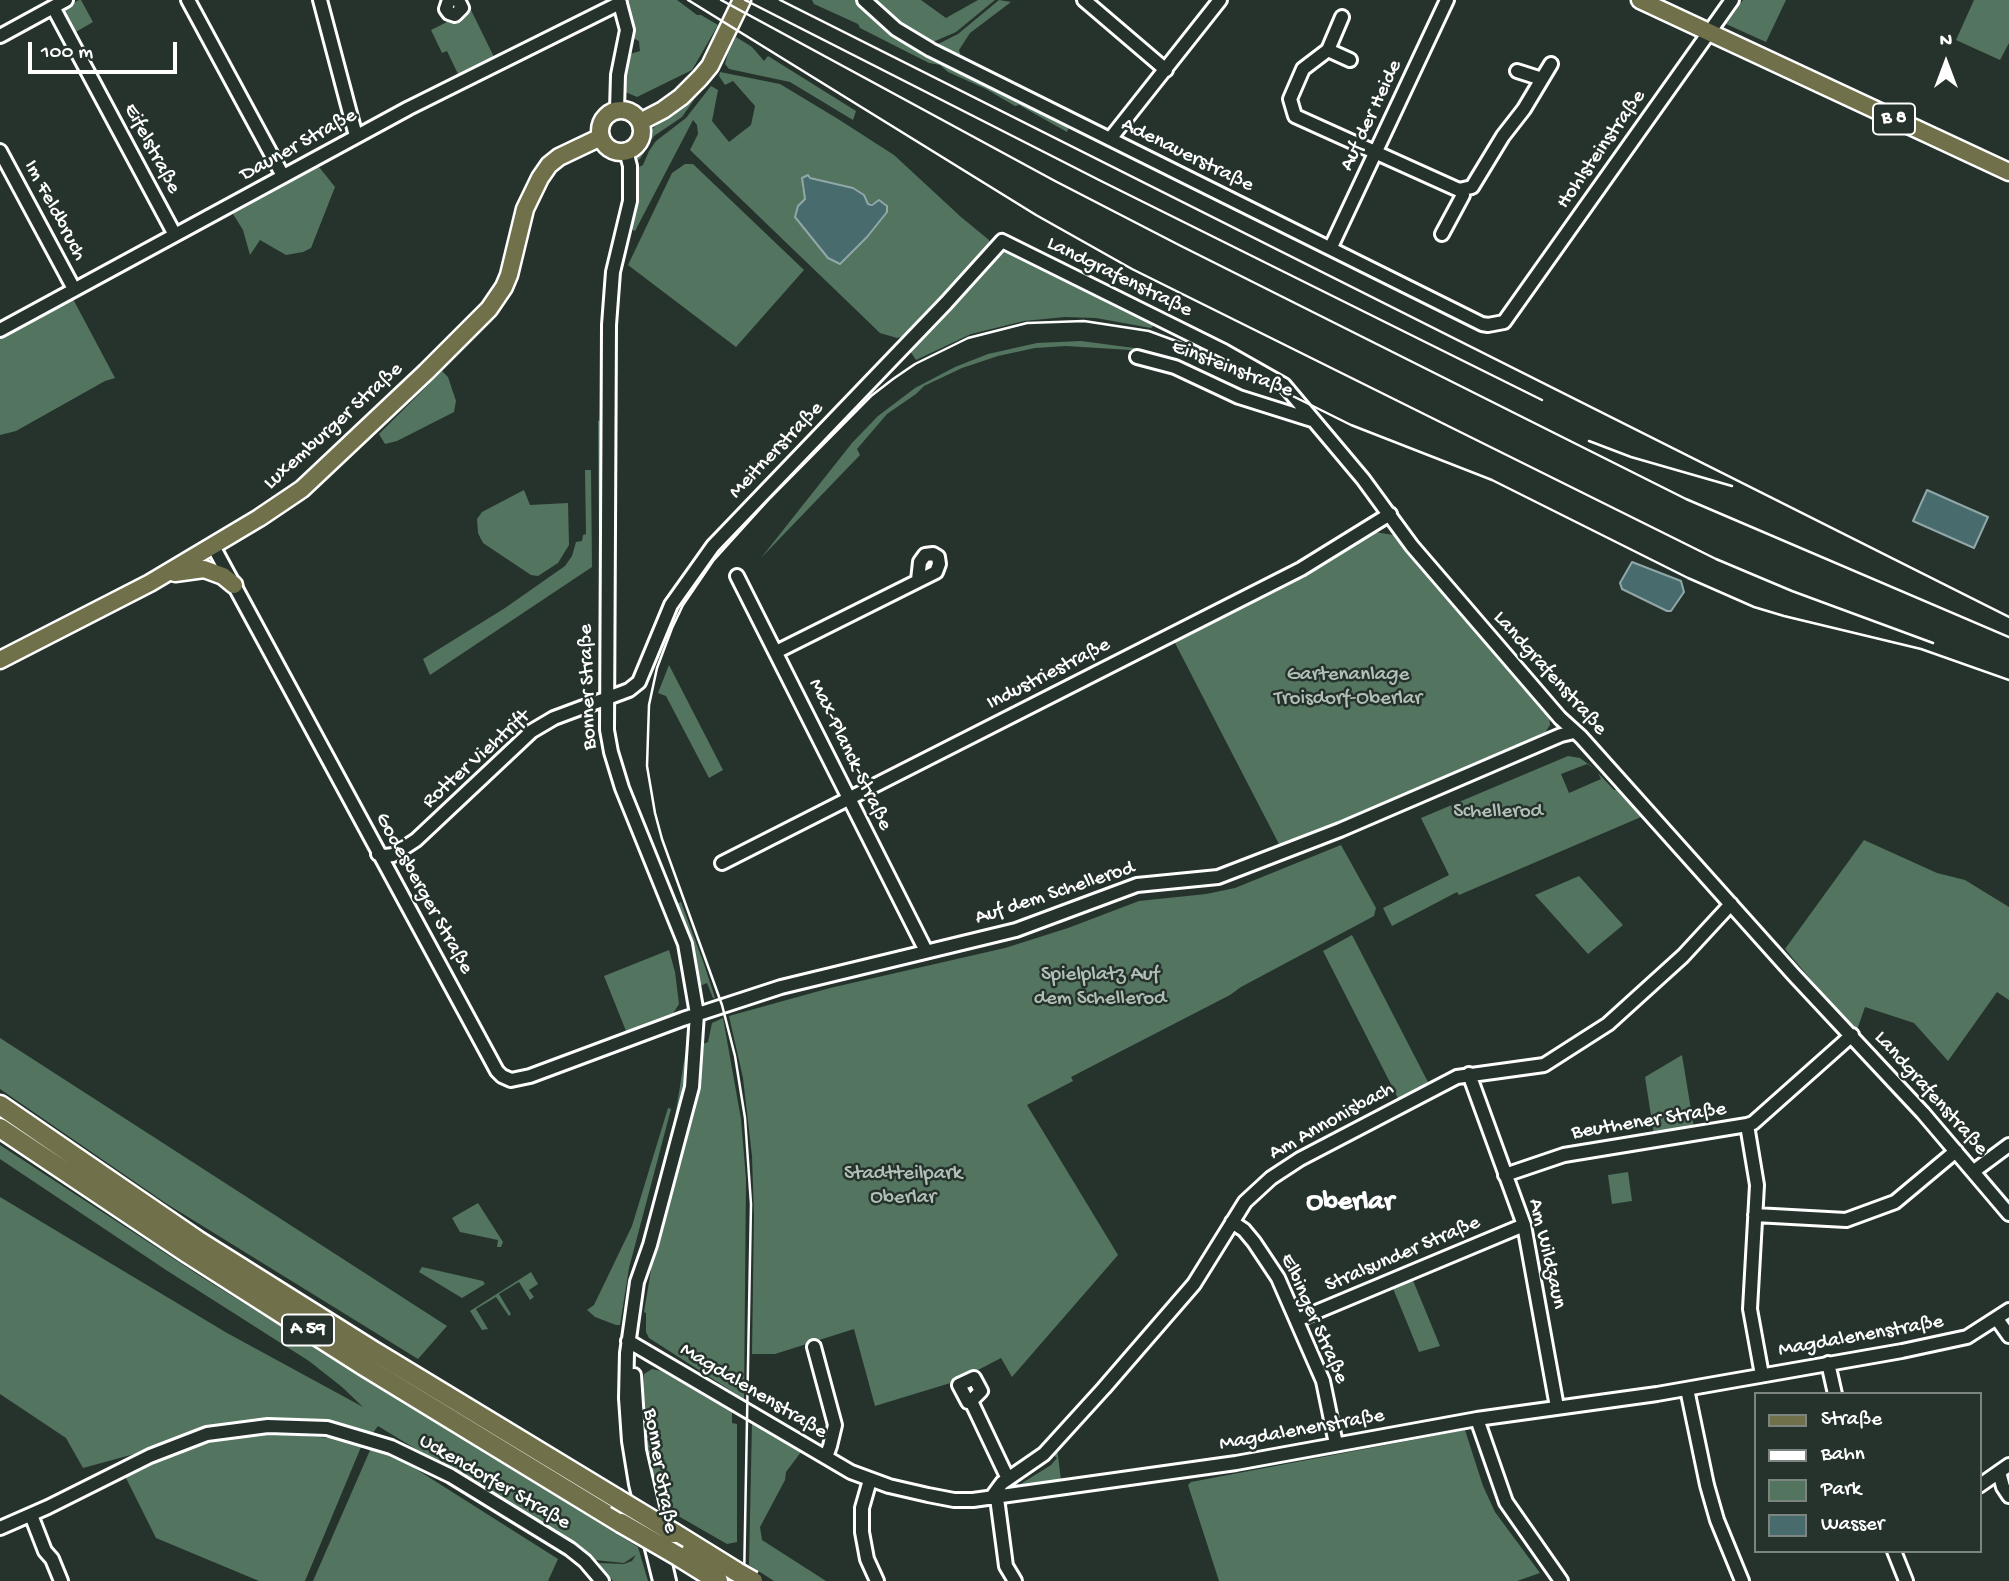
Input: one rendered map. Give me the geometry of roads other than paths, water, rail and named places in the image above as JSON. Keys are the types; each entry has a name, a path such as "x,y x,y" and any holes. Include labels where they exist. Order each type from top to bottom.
{"highway":[{"name":"A 59","path":"0,1105 197,1240 372,1350 745,1576"},
{"name":"A 59","path":"0,1128 298,1324 718,1581"}],"main road":[{"path":"640,122 681,97 700,78 710,66 742,0"},
{"name":"B 8","path":"1640,0 2009,172"},
{"path":"617,110 631,112 640,122 642,134 632,149 620,152 608,147 601,137 601,123 617,110"},
{"name":"Luxemburger Straße","path":"0,660 150,583 302,489 489,309 505,287 525,209 540,178 559,157 601,137"},
{"path":"150,583 184,571 204,569 223,576 234,585"}],"street":[{"path":"0,36 66,0"},
{"path":"188,0 283,176"},
{"path":"320,0 356,136"},
{"path":"449,0 446,9 455,15 462,8 458,0"},
{"name":"Adenauerstraße","path":"864,0 887,22 918,43 1482,324 1504,322"},
{"path":"1084,0 1166,70"},
{"path":"1110,139 1220,0"},
{"name":"Auf der Heide","path":"1331,247 1447,0"},
{"name":"Hohlsteinstraße","path":"1504,322 1732,0"},
{"path":"617,110 617,82 627,30 620,2"},
{"name":"Dauner Straße","path":"0,330 356,136 620,2"},
{"name":"Eifelstraße","path":"53,7 175,235"},
{"path":"1342,17 1328,50 1303,69 1290,99 1291,107 1301,120 1463,190 1472,187 1503,136 1524,109 1550,64"},
{"path":"1328,50 1350,60"},
{"path":"1517,71 1542,79"},
{"name":"Im Feldbruch","path":"0,151 75,289"},
{"name":"Bonner Straße","path":"626,151 630,166 630,201 613,272 608,348 607,730 614,765 685,944 697,1014 692,1087 650,1245 632,1343 626,1398 636,1484 660,1581"},
{"path":"1442,234 1463,195 1463,190"},
{"name":"Meitnerstraße","path":"606,697 632,688 639,682 671,605 713,545 1002,242"},
{"name":"Landgrafenstraße","path":"1002,242 1224,351 1284,385 1341,451 1442,582 1574,732 1852,1035 2009,1214"},
{"name":"Einsteinstraße","path":"1137,357 1175,367 1239,397 1312,420"},
{"name":"Industriestraße","path":"722,863 1301,569 1390,514"},
{"name":"Godesberger Straße","path":"213,546 497,1071 506,1079 530,1076 697,1014"},
{"name":"Max-Planck-Straße","path":"737,576 926,951"},
{"path":"776,652 918,580"},
{"name":"Rotter Viehtrift","path":"378,854 393,855 416,840 532,731 554,718 606,697"},
{"name":"Auf dem Schellerod","path":"697,1014 781,987 1016,930 1137,885 1197,881 1229,874 1340,830 1561,734 1574,732"},
{"name":"Am Annonisbach","path":"994,1498 1008,1479 1044,1454 1194,1284 1232,1222 1257,1189 1286,1167 1457,1077 1542,1066 1608,1024 1683,956 1731,904"},
{"name":"Beuthener Straße","path":"1505,1175 1564,1155 1753,1123 1852,1035"},
{"name":"Am Wildzaun","path":"1469,1074 1524,1225 1557,1407"},
{"path":"1747,1125 1757,1185 1750,1309 1762,1375"},
{"path":"1974,1171 2009,1145"},
{"path":"1755,1215 1846,1220 1895,1202 1956,1151"},
{"name":"Elbinger Straße","path":"1232,1222 1244,1230 1278,1278 1323,1381 1336,1444"},
{"name":"Stralsunder Straße","path":"1297,1320 1524,1225"},
{"name":"Magdalenenstraße","path":"632,1343 851,1472 870,1480 954,1500 994,1498 1209,1468 1477,1419 1687,1389 1941,1343 1967,1336 2009,1310"},
{"path":"1997,1319 2009,1336"},
{"name":"Bonner Straße","path":"632,1343 639,1450 669,1581"},
{"path":"814,1347 835,1424 826,1457"},
{"path":"1828,1363 1835,1392"},
{"path":"1687,1389 1698,1450 1714,1511 1742,1581"},
{"path":"971,1401 1008,1479"},
{"path":"1477,1419 1506,1502 1561,1581"},
{"name":"Uckendorfer Straße","path":"0,1528 150,1456 208,1434 268,1426 327,1429 391,1447 452,1476 570,1549 602,1581"},
{"path":"1981,1485 2004,1469"},
{"path":"2004,1469 2000,1480 2009,1496"},
{"path":"870,1480 862,1508 862,1532 867,1559 877,1581"},
{"path":"994,1498 1006,1566 1015,1581"},
{"path":"31,1515 45,1551 52,1559 61,1581"},
{"path":"1895,1553 1906,1581"}],"water":[{"path":"808,175 810,178 853,188 864,195 868,204 872,205 879,200 887,206 887,212 867,237 840,264 828,258 795,217 798,206 805,199 802,178"},
{"path":"1927,490 1988,517 1974,548 1913,521"},
{"path":"1632,562 1681,581 1684,592 1671,611 1622,589 1620,583"}],"railway":[{"path":"688,0 1036,215 1132,269 1716,559 1792,591 1933,643"},
{"path":"721,0 1055,181 1686,499 2009,637"},
{"path":"745,0 1542,400"},
{"path":"780,0 2009,617"},
{"path":"744,1581 751,1204 745,1118 735,1056 722,1005 655,813 647,766 649,705 657,668 672,628 683,605 713,561 770,498 871,396 893,379 915,364 968,338 1027,323 1084,321 1149,331 1198,349 1351,425 1492,480 1688,578 1754,607 1921,649 2009,680"},
{"path":"1589,441 1631,457 1732,486"}],"district":[{"name":"Oberlar","path":"1350,1204"}],"park label":[{"name":"Gartenanlage Troisdorf-Oberlar","path":"1348,688"},
{"name":"Schellerod","path":"1498,813"},
{"name":"Spielplatz Auf dem Schellerod","path":"1100,988"},
{"name":"Stadtteilpark Oberlar","path":"903,1187"}]}
